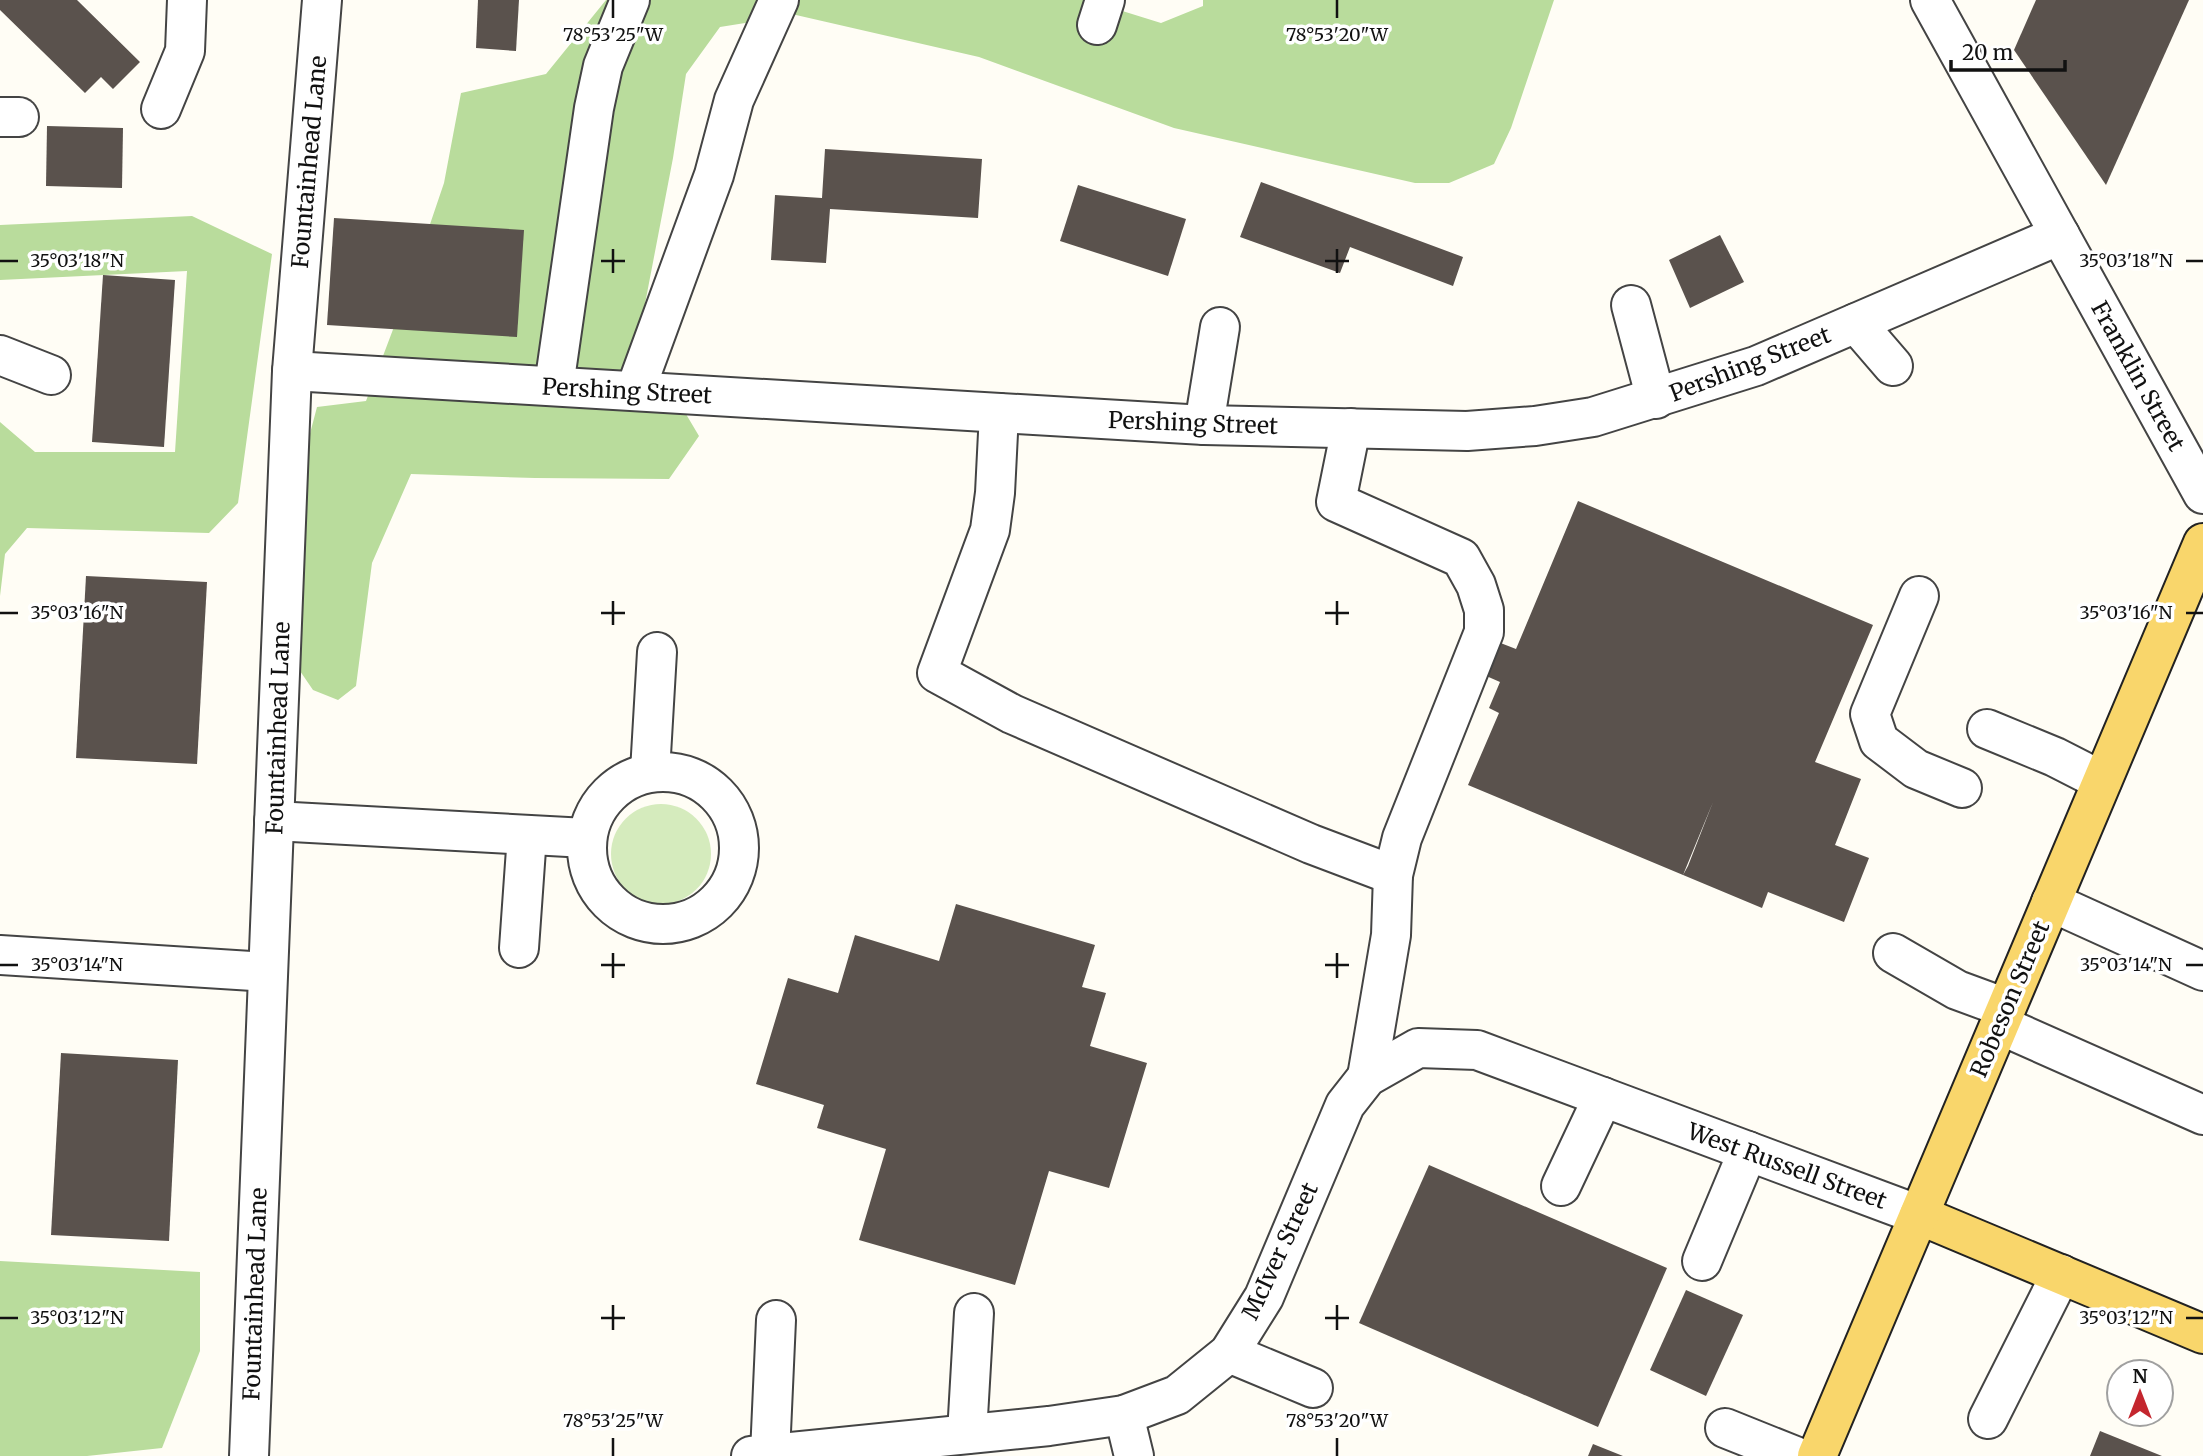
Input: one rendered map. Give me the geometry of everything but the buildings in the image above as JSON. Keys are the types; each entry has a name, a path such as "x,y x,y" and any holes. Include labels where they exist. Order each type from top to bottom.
{"main road":[{"name":"Robeson Street","path":"1817,1456 2203,542"},
{"name":"West Russell Street","path":"1919,1215 2203,1334"}],"street":[{"path":"161,109 185,51 187,0"},
{"name":"Fountainhead Lane","path":"249,1456 292,371 322,0"},
{"path":"554,386 594,108 603,66 630,0"},
{"path":"635,391 714,174 734,100 779,0"},
{"name":"Franklin Street","path":"1930,0 2203,494"},
{"name":"Pershing Street","path":"292,371 1204,425 1467,431 1535,426 1593,417 1756,366 2060,235"},
{"path":"1631,305 1656,399"},
{"path":"1856,323 1893,366"},
{"path":"1204,425 1220,327"},
{"path":"0,355 51,375"},
{"path":"999,413 995,494 990,530 937,673 1012,714 1311,844 1393,875"},
{"path":"1351,428 1336,502 1461,558 1476,585 1484,610 1484,632 1402,838 1393,875 1391,935 1367,1077"},
{"path":"1919,596 1870,714 1879,741 1916,769 1962,788"},
{"path":"650,772 657,652"},
{"path":"1987,729 2055,757 2102,781"},
{"path":"650,772 675,772 698,780 718,795 733,814 739,838 739,863 730,886 714,906 691,920 665,925 639,922 615,909 598,890 587,865 586,838 593,815 607,795 627,780 650,772"},
{"path":"274,821 586,838"},
{"path":"519,948 527,835"},
{"path":"2051,902 2203,971"},
{"path":"1893,953 2003,1017 2203,1115"},
{"path":"0,956 268,972"},
{"name":"West Russell Street","path":"1367,1077 1418,1048 1477,1050 1919,1215"},
{"name":"McIver Street","path":"760,1455 1124,1415 1177,1395 1229,1353 1264,1297 1345,1105 1367,1077"},
{"path":"1561,1186 1603,1097"},
{"path":"1702,1261 1748,1151"},
{"path":"1988,1419 2061,1274"},
{"path":"967,1434 974,1313"},
{"path":"760,1455 776,1320"},
{"path":"1229,1353 1314,1388"},
{"path":"1124,1415 1134,1456"},
{"path":"1725,1427 1795,1456"}],"green space":[{"path":"606,0 1087,0 1161,23 1203,6 1203,0 1554,0 1511,128 1494,164 1449,183 1415,183 1174,128 979,57 796,15 720,27 686,74 639,335 699,436 669,479 411,474 372,563 356,686 338,700 313,690 300,671 307,445 317,407 366,401 444,183 461,93 546,74"},
{"path":"192,216 272,254 238,503 209,533 27,528 5,554 0,596 0,422 35,452 175,452 187,271 0,280 0,225"},
{"path":"661,804 680,808 696,819 707,835 711,854 707,873 696,889 680,900 661,904 642,900 626,889 615,873 611,854 615,835 626,819 642,808"},
{"path":"0,1261 200,1272 200,1351 162,1448 87,1456 0,1456"}]}
